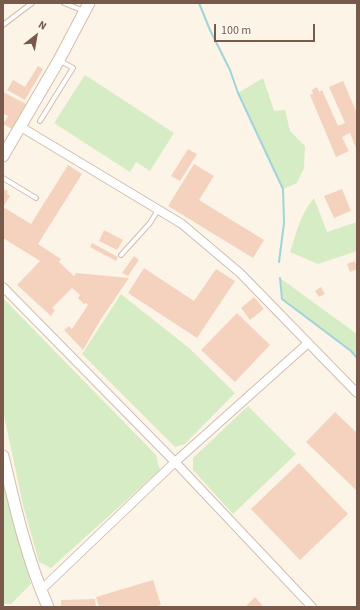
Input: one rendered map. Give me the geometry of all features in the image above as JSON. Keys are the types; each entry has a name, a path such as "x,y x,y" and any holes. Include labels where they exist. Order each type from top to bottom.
{"street":[{"path":"3,156 59,60 87,7"},
{"path":"21,127 182,224 240,273 357,393"},
{"path":"3,287 175,462 312,607"},
{"path":"40,590 175,462 308,344"},
{"path":"3,456 17,513 40,590 48,607"}],"lane":[{"path":"3,25 32,3"},
{"path":"64,3 87,7"},
{"path":"40,121 73,68 59,60"},
{"path":"3,178 36,198"},
{"path":"121,255 150,223 158,210"}],"green space":[{"path":"85,75 174,133 150,171 136,162 130,172 54,123"},
{"path":"263,78 274,111 285,110 290,131 305,146 304,168 297,183 283,189 238,93"},
{"path":"314,198 327,232 357,222 357,251 318,264 290,252 305,210"},
{"path":"280,278 357,334 357,358 351,351 282,299"},
{"path":"121,294 189,348 235,393 185,444 175,447 82,354"},
{"path":"3,298 156,455 160,470 51,568 39,562 23,505 3,411"},
{"path":"248,406 296,454 233,514 193,470 193,458"},
{"path":"3,474 31,584 11,604 3,604"}],"building":[{"path":"38,66 43,69 25,100 7,90 13,80 25,87"},
{"path":"343,81 357,113 357,151 350,133 342,137 349,151 336,157 310,95 313,94 312,90 317,87 319,92 322,90 338,126 345,123 329,87"},
{"path":"3,92 26,104 12,129 3,124 8,116 3,113"},
{"path":"188,149 197,154 180,181 171,176"},
{"path":"194,164 214,176 199,200 264,240 253,258 168,206"},
{"path":"68,165 82,174 38,244 61,259 59,262 74,276 76,273 129,278 101,319 83,350 64,330 69,326 72,329 88,305 86,303 84,304 78,298 80,295 72,288 52,308 55,310 51,316 17,285 40,261 3,238 3,207 31,224"},
{"path":"4,189 8,191 7,194 10,196 3,207"},
{"path":"342,189 351,211 334,218 324,196"},
{"path":"104,230 123,240 117,250 99,241"},
{"path":"92,243 118,257 116,261 90,247"},
{"path":"134,256 139,260 128,276 122,273"},
{"path":"355,261 357,269 350,272 347,264"},
{"path":"144,268 194,301 216,269 235,281 197,338 128,293"},
{"path":"321,287 325,294 319,297 315,291"},
{"path":"254,297 264,309 250,320 241,308"},
{"path":"237,313 270,345 235,382 201,350"},
{"path":"335,412 357,433 357,491 306,442"},
{"path":"299,463 348,514 300,560 251,509"},
{"path":"153,580 161,605 154,607 99,607 96,597"},
{"path":"255,597 262,605 260,607 245,607"},
{"path":"95,599 96,607 61,607 61,600"}],"waterway":[{"path":"199,3 210,30 230,70 238,93 283,189 284,223 279,262"},
{"path":"280,278 282,299 351,351 357,358"}]}
